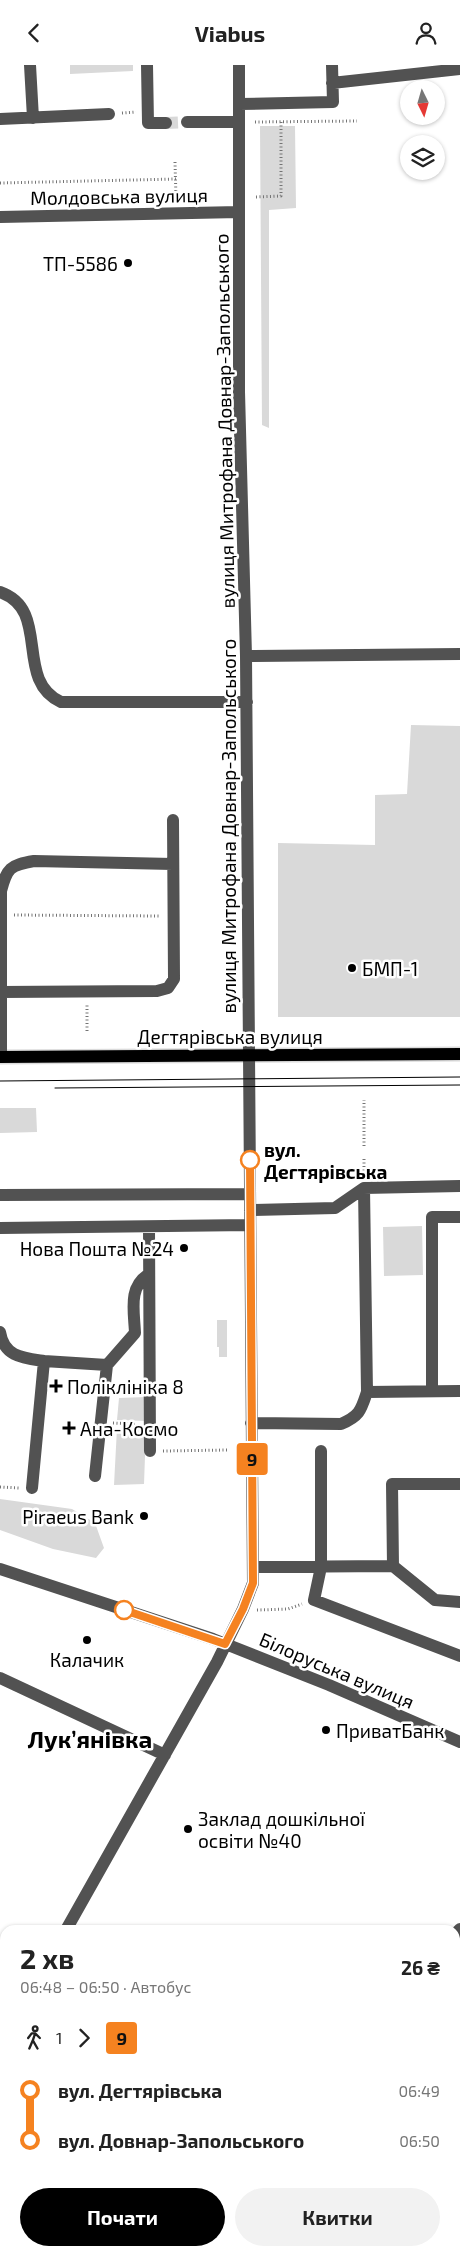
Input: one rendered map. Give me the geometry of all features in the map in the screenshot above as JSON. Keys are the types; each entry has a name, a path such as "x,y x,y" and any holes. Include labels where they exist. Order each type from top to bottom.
{"main road":[{"name":"Дегтярівська вулиця","path":"1,1057 460,1054"}],"street":[{"path":"30,65 33,118"},
{"path":"147,65 148,123 166,123"},
{"name":"вулиця Митрофана Довнар-Запольського","path":"69,1925 225,1644 243,1609 253,1583 246,656 239,392 239,65"},
{"path":"239,104 333,102 332,65"},
{"path":"332,83 460,69"},
{"path":"0,119 109,114"},
{"path":"187,122 239,122"},
{"name":"Молдовська вулиця","path":"0,217 239,212"},
{"path":"0,592 11,596 23,608 29,624 36,672 41,687 50,697 61,702 246,702"},
{"path":"246,656 460,654"},
{"path":"0,992 157,991 168,988 174,979 173,820"},
{"path":"1,1057 0,891 6,872 17,864 34,861 173,864"},
{"path":"250,1210 335,1208 364,1187 460,1186"},
{"path":"251,1423 342,1424 360,1413 367,1392 364,1187"},
{"path":"0,1195 250,1194"},
{"path":"432,1390 432,1217 460,1217"},
{"path":"0,1228 250,1225"},
{"path":"149,1227 150,1451"},
{"path":"95,1476 107,1365 125,1341 135,1333 133,1293 141,1279 149,1273"},
{"path":"0,1332 2,1343 17,1357 44,1361 107,1365"},
{"path":"32,1488 44,1361"},
{"path":"367,1392 460,1391"},
{"path":"321,1451 321,1567 314,1600 460,1656"},
{"path":"393,1566 392,1484 460,1484"},
{"path":"253,1567 393,1566 435,1600 460,1602"},
{"name":"Білоруська вулиця","path":"0,1569 225,1644 329,1685 460,1743"},
{"path":"0,1678 165,1755"}],"path":[{"path":"256,121 357,121"},
{"path":"256,197 281,196 281,122"},
{"path":"175,162 176,198"},
{"path":"0,183 176,179"},
{"path":"0,915 174,916"},
{"path":"87,1031 88,992"},
{"path":"364,1100 364,1146"},
{"path":"100,1423 150,1424"},
{"path":"150,1451 228,1450"},
{"path":"243,1609 288,1609 314,1600"}],"shaded area":[{"path":"70,65 133,65 133,71 70,74"},
{"path":"260,126 295,126 296,208 269,210 269,428 262,425"},
{"path":"411,725 460,726 460,1017 278,1017 278,843 375,845 375,795 407,794"},
{"path":"0,1108 36,1108 37,1132 0,1133"},
{"path":"422,1226 423,1275 384,1276 383,1227"},
{"path":"217,1320 227,1320 227,1357 219,1357"},
{"path":"146,1397 148,1421 117,1420 119,1398"},
{"path":"117,1428 146,1428 144,1484 114,1485"},
{"path":"0,1499 72,1509 95,1523 104,1548 96,1558 53,1549 0,1530"}],"tunnel":[{"path":"166,123 187,122"}],"tram line":[{"path":"0,1081 460,1077"},
{"path":"55,1088 460,1085"}],"bus line":[{"name":"9","path":"124,1610 225,1644 243,1609 253,1583 250,1160"}],"place":[{"name":"ТП-5586","path":"128,263"},
{"name":"БМП-1","path":"352,968"},
{"name":"вул. Дегтярівська","path":"250,1160"},
{"name":"Нова Пошта №24","path":"184,1248"},
{"name":"Поліклініка 8","path":"56,1386"},
{"name":"Ана-Космо","path":"69,1428"},
{"name":"Piraeus Bank","path":"144,1516"},
{"name":"Калачик","path":"87,1640"},
{"name":"ПриватБанк","path":"326,1730"},
{"name":"Заклад дошкільної освіти №40","path":"188,1829"}],"district":[{"name":"Лукʼянівка","path":"90,1738"}]}
